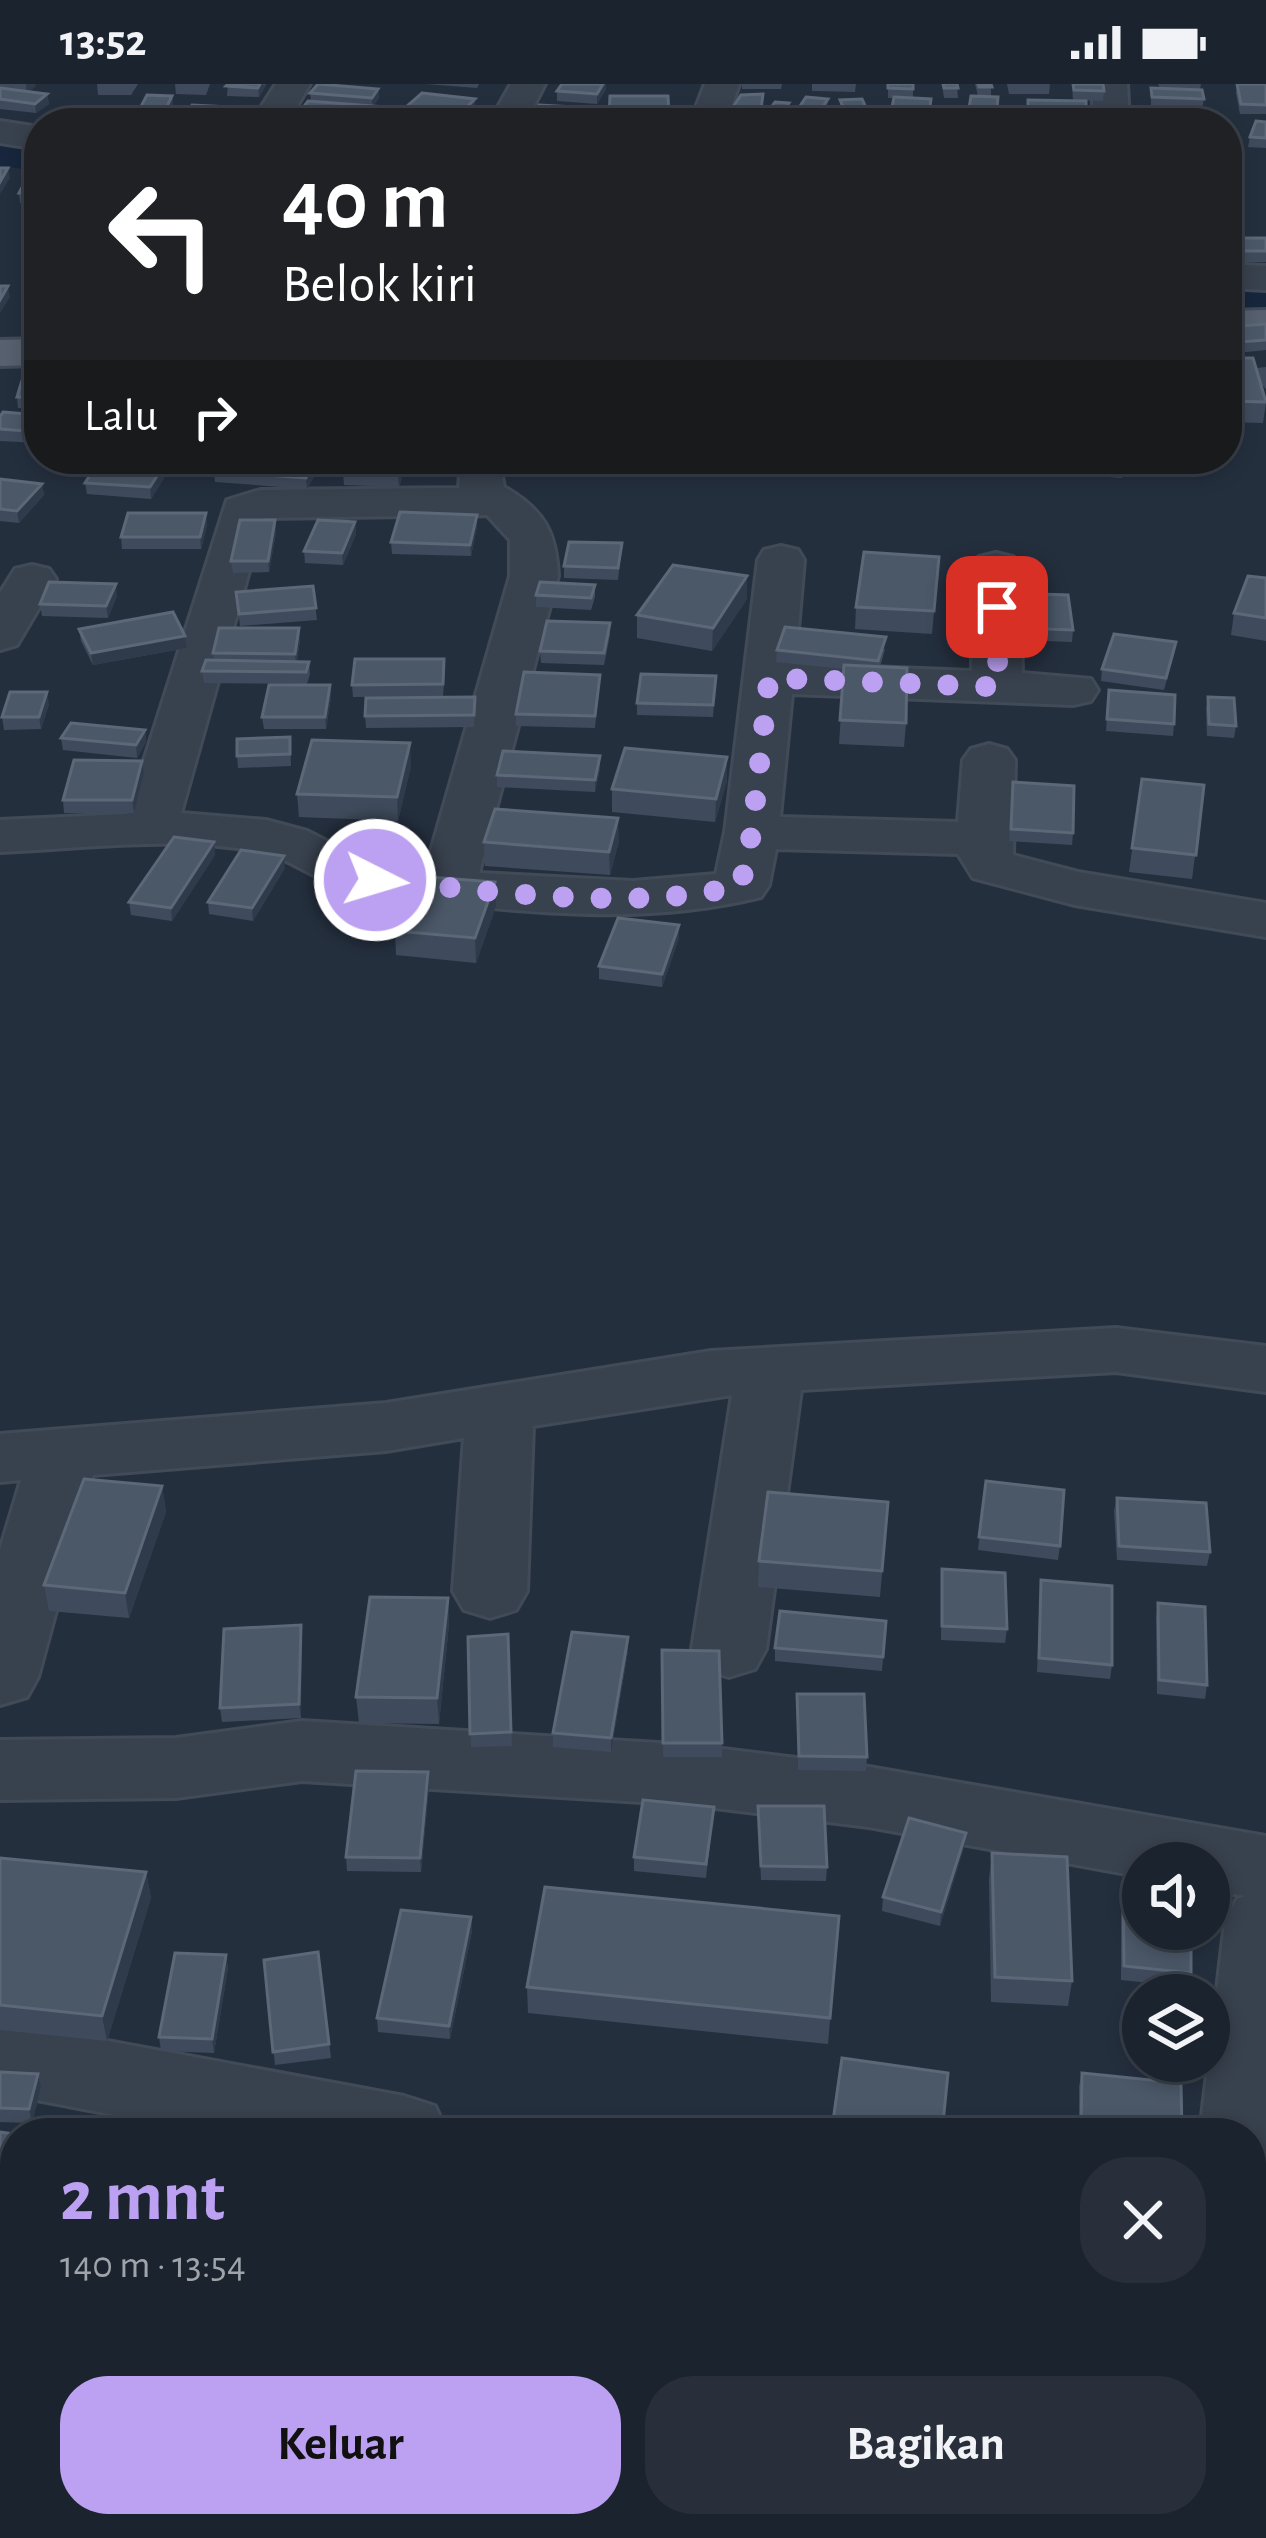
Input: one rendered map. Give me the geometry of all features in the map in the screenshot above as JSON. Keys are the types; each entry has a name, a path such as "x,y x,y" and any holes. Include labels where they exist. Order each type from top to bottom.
{"street":[{"path":"149,831 232,534 243,511 260,504 486,480 533,538 534,576 448,886"},
{"path":"0,836 149,831 261,835 284,840 343,872 506,894 709,894 741,885 752,832 781,560"},
{"path":"996,567 998,687"},
{"path":"0,634 32,579"},
{"path":"769,678 1073,690"},
{"path":"989,760 987,860 1018,875 1266,920"},
{"path":"752,832 984,839"},
{"path":"0,1677 32,1456 386,1426 770,1369 1116,1350 1266,1369"},
{"path":"729,1649 770,1369"},
{"path":"490,1592 500,1408"},
{"path":"0,1770 176,1768 302,1751 690,1774 869,1797 1266,1868"},
{"path":"1246,2118 1266,1922"},
{"path":"0,2057 324,2118"}],"building":[{"path":"228,84 260,84 258,88"},
{"path":"318,84 378,89 372,98 310,93"},
{"path":"562,84 603,84 597,94 557,91"},
{"path":"888,84 913,84 913,89 888,88"},
{"path":"1073,84 1103,84 1104,91 1074,90"},
{"path":"1237,84 1266,84 1266,105 1241,104"},
{"path":"0,88 47,94 35,104 0,99"},
{"path":"1151,88 1202,90 1204,99 1152,97"},
{"path":"422,93 475,99 466,108 405,108"},
{"path":"763,94 761,108 732,108 741,95"},
{"path":"147,95 172,96 166,108 140,108"},
{"path":"610,96 668,96 669,108 609,108"},
{"path":"971,96 998,97 997,108 969,108"},
{"path":"806,97 828,99 822,108 799,108"},
{"path":"894,97 931,99 930,108 892,108"},
{"path":"862,99 866,108 844,108 840,100"},
{"path":"1028,100 1086,101 1086,108 1028,108"},
{"path":"308,101 386,107 385,108 303,108"},
{"path":"192,105 252,108 190,108"},
{"path":"1256,121 1266,122 1266,138 1250,137"},
{"path":"1242,238 1266,238 1266,251 1242,251"},
{"path":"1266,324 1266,340 1242,342 1242,326"},
{"path":"1242,358 1253,358 1266,402 1242,401"},
{"path":"3,412 24,414 24,431 0,429"},
{"path":"91,474 158,474 150,487 85,483"},
{"path":"253,474 308,474 306,478"},
{"path":"0,479 42,484 17,511 0,509"},
{"path":"400,512 477,515 470,545 391,542"},
{"path":"128,513 206,513 200,537 121,537"},
{"path":"240,520 275,520 268,561 231,561"},
{"path":"318,520 355,522 342,553 304,551"},
{"path":"569,542 622,543 618,568 564,566"},
{"path":"864,552 939,557 934,611 856,607"},
{"path":"673,565 747,576 713,628 637,615"},
{"path":"1248,576 1266,578 1266,618 1234,613"},
{"path":"49,582 116,584 106,606 40,604"},
{"path":"540,582 595,585 591,598 536,595"},
{"path":"313,586 316,608 239,614 236,592"},
{"path":"1012,593 1068,595 1073,630 1016,628"},
{"path":"173,612 185,636 91,653 79,629"},
{"path":"547,621 610,623 604,653 540,651"},
{"path":"785,627 886,637 878,661 777,650"},
{"path":"219,628 299,628 295,654 213,653"},
{"path":"1114,634 1176,642 1166,678 1102,669"},
{"path":"355,659 444,659 443,684 352,685"},
{"path":"206,660 309,662 306,672 202,671"},
{"path":"844,665 907,668 906,723 840,720"},
{"path":"524,672 600,675 595,716 516,714"},
{"path":"641,674 716,676 713,705 637,703"},
{"path":"269,685 330,685 325,717 262,717"},
{"path":"1109,690 1175,695 1174,724 1107,719"},
{"path":"10,692 47,692 39,717 2,717"},
{"path":"475,697 474,715 365,716 366,698"},
{"path":"1208,697 1234,698 1236,726 1209,724"},
{"path":"71,723 145,730 136,745 61,738"},
{"path":"290,737 290,754 237,756 237,739"},
{"path":"312,740 410,743 397,797 297,794"},
{"path":"625,748 727,757 716,799 612,789"},
{"path":"503,751 600,756 595,780 497,775"},
{"path":"74,760 142,761 132,800 63,800"},
{"path":"1142,779 1204,785 1196,855 1132,848"},
{"path":"1013,782 1074,786 1073,833 1011,829"},
{"path":"495,809 618,818 609,852 484,842"},
{"path":"174,837 214,842 171,908 129,902"},
{"path":"241,850 284,856 252,908 208,902"},
{"path":"416,876 495,882 475,938 395,931"},
{"path":"618,918 679,925 662,974 599,966"},
{"path":"84,1479 162,1486 125,1593 44,1585"},
{"path":"986,1481 1064,1490 1060,1546 979,1537"},
{"path":"768,1492 888,1502 882,1571 759,1561"},
{"path":"1117,1498 1206,1503 1210,1552 1119,1546"},
{"path":"942,1569 1005,1573 1007,1629 942,1626"},
{"path":"1041,1580 1112,1586 1112,1665 1039,1658"},
{"path":"370,1597 448,1598 437,1698 356,1697"},
{"path":"1158,1603 1205,1607 1207,1685 1159,1680"},
{"path":"780,1611 886,1621 883,1657 775,1648"},
{"path":"301,1625 299,1704 220,1708 224,1629"},
{"path":"572,1632 628,1637 611,1738 553,1733"},
{"path":"508,1634 511,1732 470,1734 468,1637"},
{"path":"662,1650 719,1651 722,1743 663,1743"},
{"path":"797,1694 864,1694 867,1757 799,1756"},
{"path":"356,1771 428,1772 420,1858 346,1857"},
{"path":"643,1800 714,1807 706,1864 634,1857"},
{"path":"758,1806 824,1806 827,1867 761,1866"},
{"path":"909,1818 966,1833 941,1912 883,1897"},
{"path":"992,1853 1067,1857 1072,1981 995,1977"},
{"path":"0,1858 146,1872 102,2016 0,2005"},
{"path":"545,1887 839,1916 830,2018 527,1987"},
{"path":"401,1910 471,1917 449,2026 377,2018"},
{"path":"1124,1950 1191,1950 1191,1973 1124,1966"},
{"path":"318,1952 329,2044 273,2052 264,1960"},
{"path":"175,1953 226,1955 212,2039 159,2037"},
{"path":"842,2058 948,2073 944,2118 833,2118"},
{"path":"0,2072 38,2074 29,2109 0,2108"},
{"path":"1082,2073 1122,2077 1122,2082 1181,2083 1182,2118 1081,2118"}],"waterway":[{"path":"0,145 24,148"},
{"path":"1242,290 1266,290"}],"route":[{"path":"375,880 506,894 660,896 709,894 741,885 752,832 769,678 998,687 997,607"}]}
